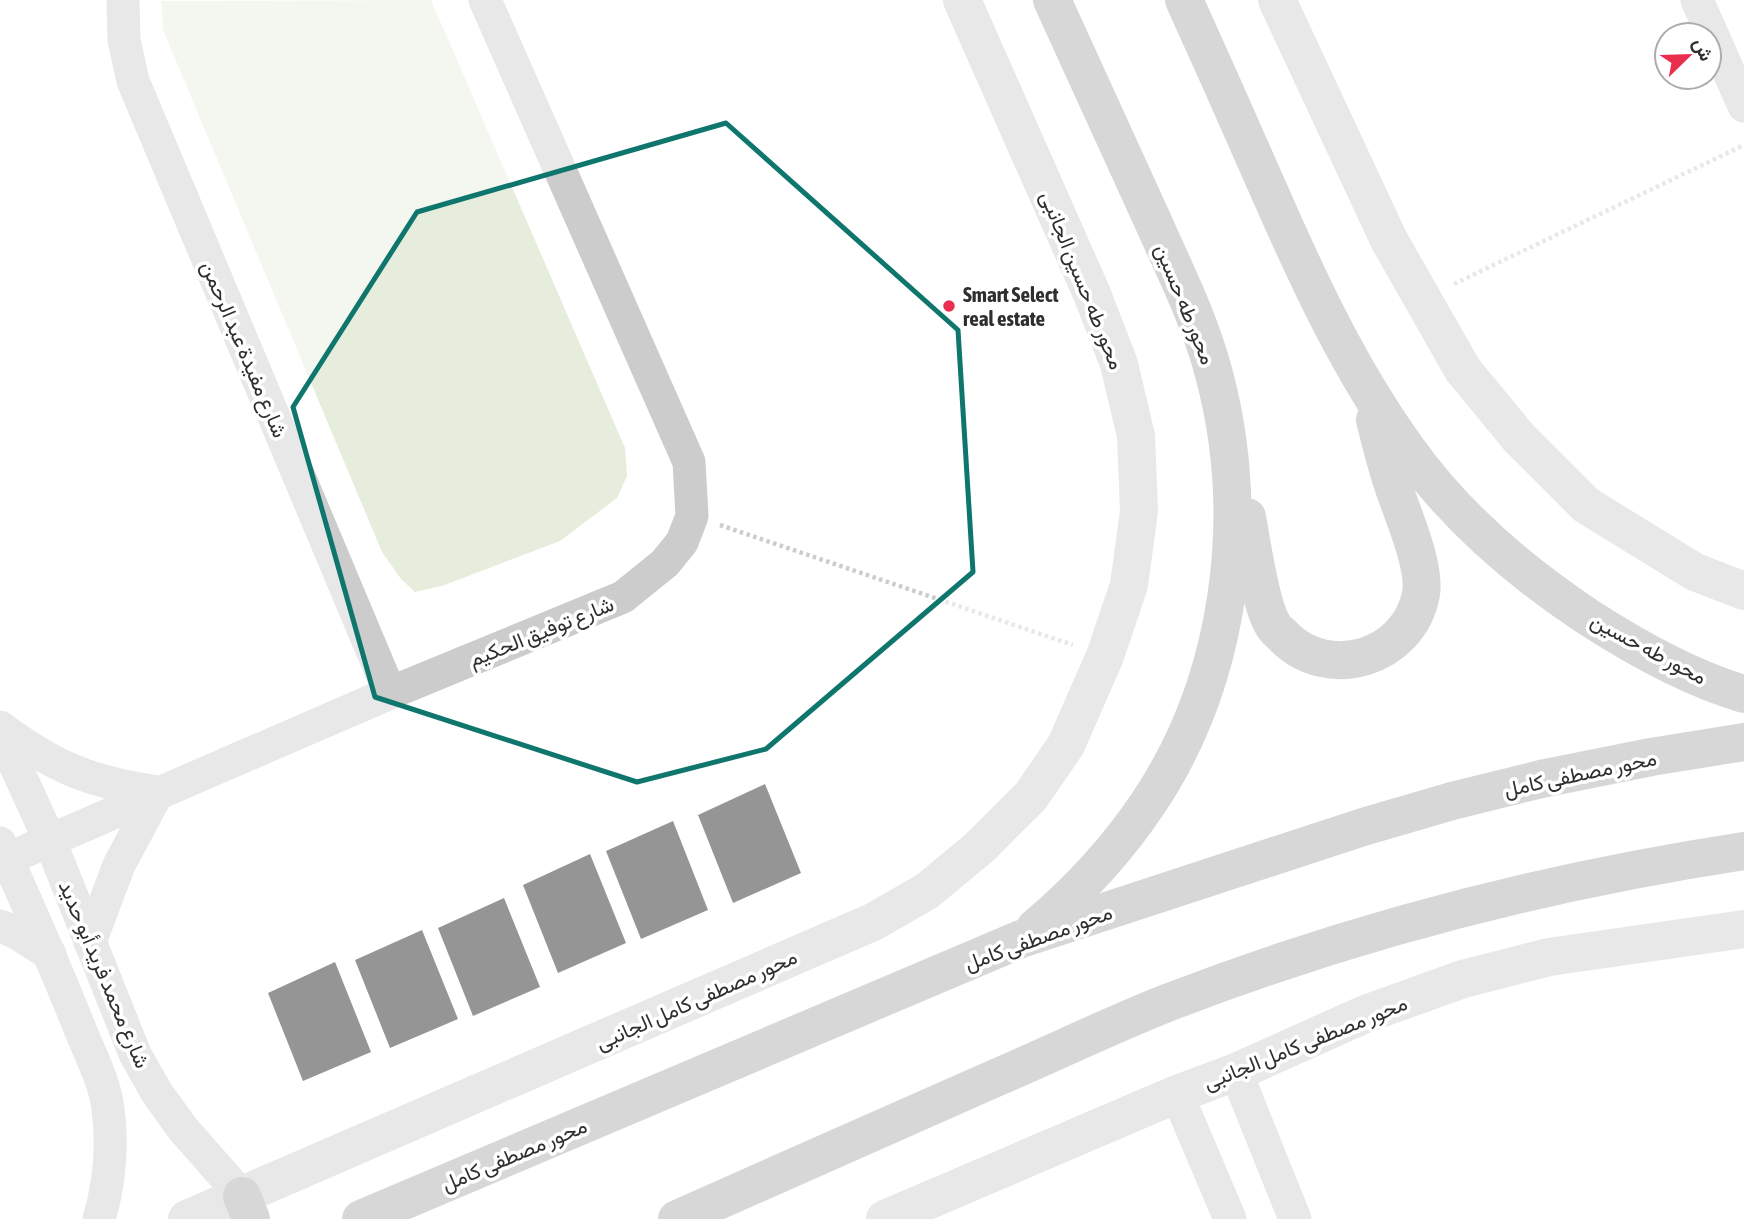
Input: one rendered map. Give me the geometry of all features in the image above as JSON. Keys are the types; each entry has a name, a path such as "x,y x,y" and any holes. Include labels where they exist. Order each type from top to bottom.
{"main road":[{"name":"محور طه حسين","path":"1021,939 1070,898 1112,852 1142,811 1180,745 1204,687 1221,626 1231,563 1233,500 1227,436 1214,374 1194,314 1052,0"},
{"name":"محور طه حسين","path":"1185,0 1335,334 1369,394 1408,451 1452,504 1502,553 1556,596 1614,634 1675,666 1744,694"},
{"path":"1227,436 1247,515 1262,594 1273,625 1295,648 1326,660 1357,660 1387,647 1410,623 1421,594 1419,562 1391,479 1369,394"},
{"name":"محور مصطفى كامل","path":"361,1219 1021,939 1326,839 1452,801 1541,779 1744,742"},
{"path":"677,1219 1164,1004 1265,967 1367,934 1470,906 1574,881 1744,851"}],"street":[{"name":"شارع مفيدة عبد الرحمن","path":"123,0 124,40 133,81 390,693"},
{"name":"شارع توفيق الحكيم","path":"2,855 50,841 390,693 623,597 665,563 682,542 692,516 689,463 485,0"},
{"name":"محور طه حسين الجانبى","path":"962,0 1092,294 1119,364 1136,436 1139,512 1129,585 1105,656"},
{"path":"1277,0 1389,240 1464,370 1519,438 1586,505 1695,572 1744,591"},
{"path":"1697,0 1744,106"},
{"name":"محور مصطفى كامل الجانبى","path":"187,1219 247,1208 873,922 927,891 980,847 1031,796 1066,745 1105,656"},
{"path":"0,729 32,751 72,772 114,785 158,792 119,865 90,942"},
{"name":"شارع محمد فريد أبو حديد","path":"0,729 50,841 135,1054 157,1093 247,1208"},
{"name":"شارع محمد فريد أبو حديد","path":"2,855 50,954 108,1105 111,1152 108,1187 99,1219"},
{"path":"0,926 50,954"},
{"name":"محور مصطفى كامل الجانبى","path":"885,1219 1177,1094 1236,1072 1363,1015 1463,979 1549,957 1744,929"},
{"path":"1236,1072 1295,1219"},
{"path":"1177,1094 1230,1219"}],"path":[{"path":"1422,300 1744,145"},
{"path":"692,516 1105,656"}],"highlighted area":[{"path":"726,123 958,330 973,572 766,749 637,782 375,697 293,407 417,212"}],"green space":[{"path":"431,0 625,448 627,476 617,498 560,541 442,586 415,592 401,579 382,552 163,30 161,1"}],"building":[{"path":"765,784 801,873 733,903 698,815"},
{"path":"673,821 708,910 641,939 606,851"},
{"path":"590,854 626,943 558,973 523,885"},
{"path":"504,898 540,987 473,1016 438,928"},
{"path":"422,930 458,1019 390,1048 355,960"},
{"path":"335,962 371,1052 303,1081 268,993"}],"place":[{"name":"Smart Select real estate","path":"949,306"}]}
